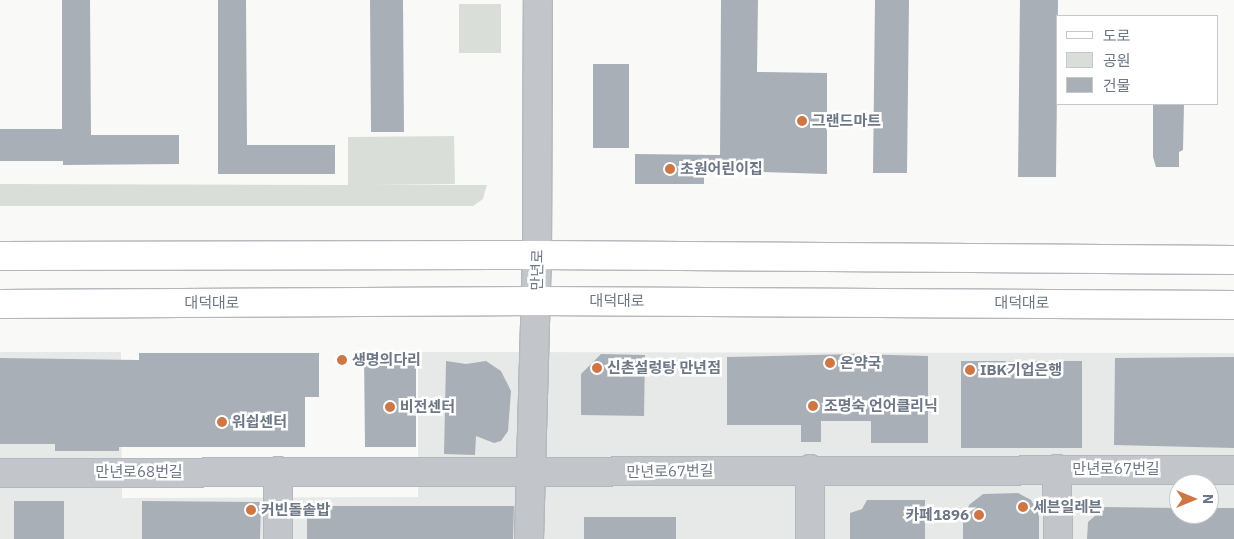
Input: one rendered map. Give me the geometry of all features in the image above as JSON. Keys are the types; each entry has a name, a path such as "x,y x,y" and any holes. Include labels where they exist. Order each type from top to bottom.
{"main road":[{"path":"0,256 537,254 1234,260"},
{"name":"대덕대로","path":"0,304 536,301 1234,305"}],"street":[{"name":"만년로","path":"529,539 537,254 538,0"},
{"name":"만년로67번길","path":"530,472 810,469 1234,470"},
{"path":"810,469 810,539"},
{"name":"만년로67번길","path":"1057,469 1058,539"},
{"path":"278,471 278,539"},
{"name":"만년로68번길","path":"0,473 530,472"}],"shaded area":[{"path":"0,352 121,352 122,498 418,497 418,352 1234,353 1234,539 0,539"}],"green space":[{"path":"459,4 501,4 501,53 459,53"},
{"path":"454,136 455,184 373,185 487,185 483,199 473,206 0,206 0,184 348,185 348,137"}],"building":[{"path":"62,0 90,0 91,135 179,135 179,164 63,165 63,161 0,161 0,129 62,129"},
{"path":"218,0 246,0 247,145 335,145 335,174 218,174"},
{"path":"370,0 403,0 404,132 371,132"},
{"path":"721,0 758,0 757,72 827,73 827,174 704,170 704,184 635,184 635,154 720,155"},
{"path":"875,0 909,0 907,173 873,173"},
{"path":"1020,0 1058,0 1058,15 1056,15 1056,177 1018,177"},
{"path":"593,64 629,64 629,148 593,148"},
{"path":"1153,105 1184,105 1183,150 1179,152 1179,167 1156,167 1153,157"},
{"path":"139,353 319,353 319,397 305,397 305,447 119,447 119,451 55,451 55,444 0,444 0,358 139,360"},
{"name":"비전센터","path":"364,353 416,353 416,447 365,447"},
{"path":"601,354 645,355 644,416 581,415 581,374"},
{"path":"856,354 928,356 928,443 871,443 871,421 821,421 821,442 801,442 801,425 727,425 727,357"},
{"path":"1234,357 1234,448 1114,445 1115,358"},
{"path":"446,361 466,364 486,361 501,371 511,391 508,431 501,441 494,443 476,436 475,455 444,454"},
{"path":"961,361 1082,361 1082,448 961,448"},
{"path":"1018,493 1031,500 1039,514 1039,539 963,539 963,522 969,505 983,494"},
{"path":"867,500 925,500 925,539 850,539 850,513 862,509"},
{"path":"14,501 64,501 64,539 14,539"},
{"path":"142,501 261,502 260,539 142,539"},
{"path":"307,506 514,506 513,539 307,539"},
{"path":"1105,507 1169,508 1169,524 1219,524 1219,508 1234,508 1234,539 1087,539 1088,522"},
{"path":"584,517 676,517 676,539 584,539"}],"place":[{"name":"그랜드마트","path":"802,121"},
{"name":"초원어린이집","path":"670,169"},
{"name":"생명의다리","path":"342,360"},
{"name":"온약국","path":"830,363"},
{"name":"신촌설렁탕 만년점","path":"597,368"},
{"name":"IBK기업은행","path":"970,370"},
{"name":"조명숙 언어클리닉","path":"813,406"},
{"name":"비전센터","path":"390,407"},
{"name":"워쉽센터","path":"222,422"},
{"name":"세븐일레븐","path":"1023,507"},
{"name":"커빈돌솥밥","path":"251,510"},
{"name":"카페1896","path":"979,515"}]}
